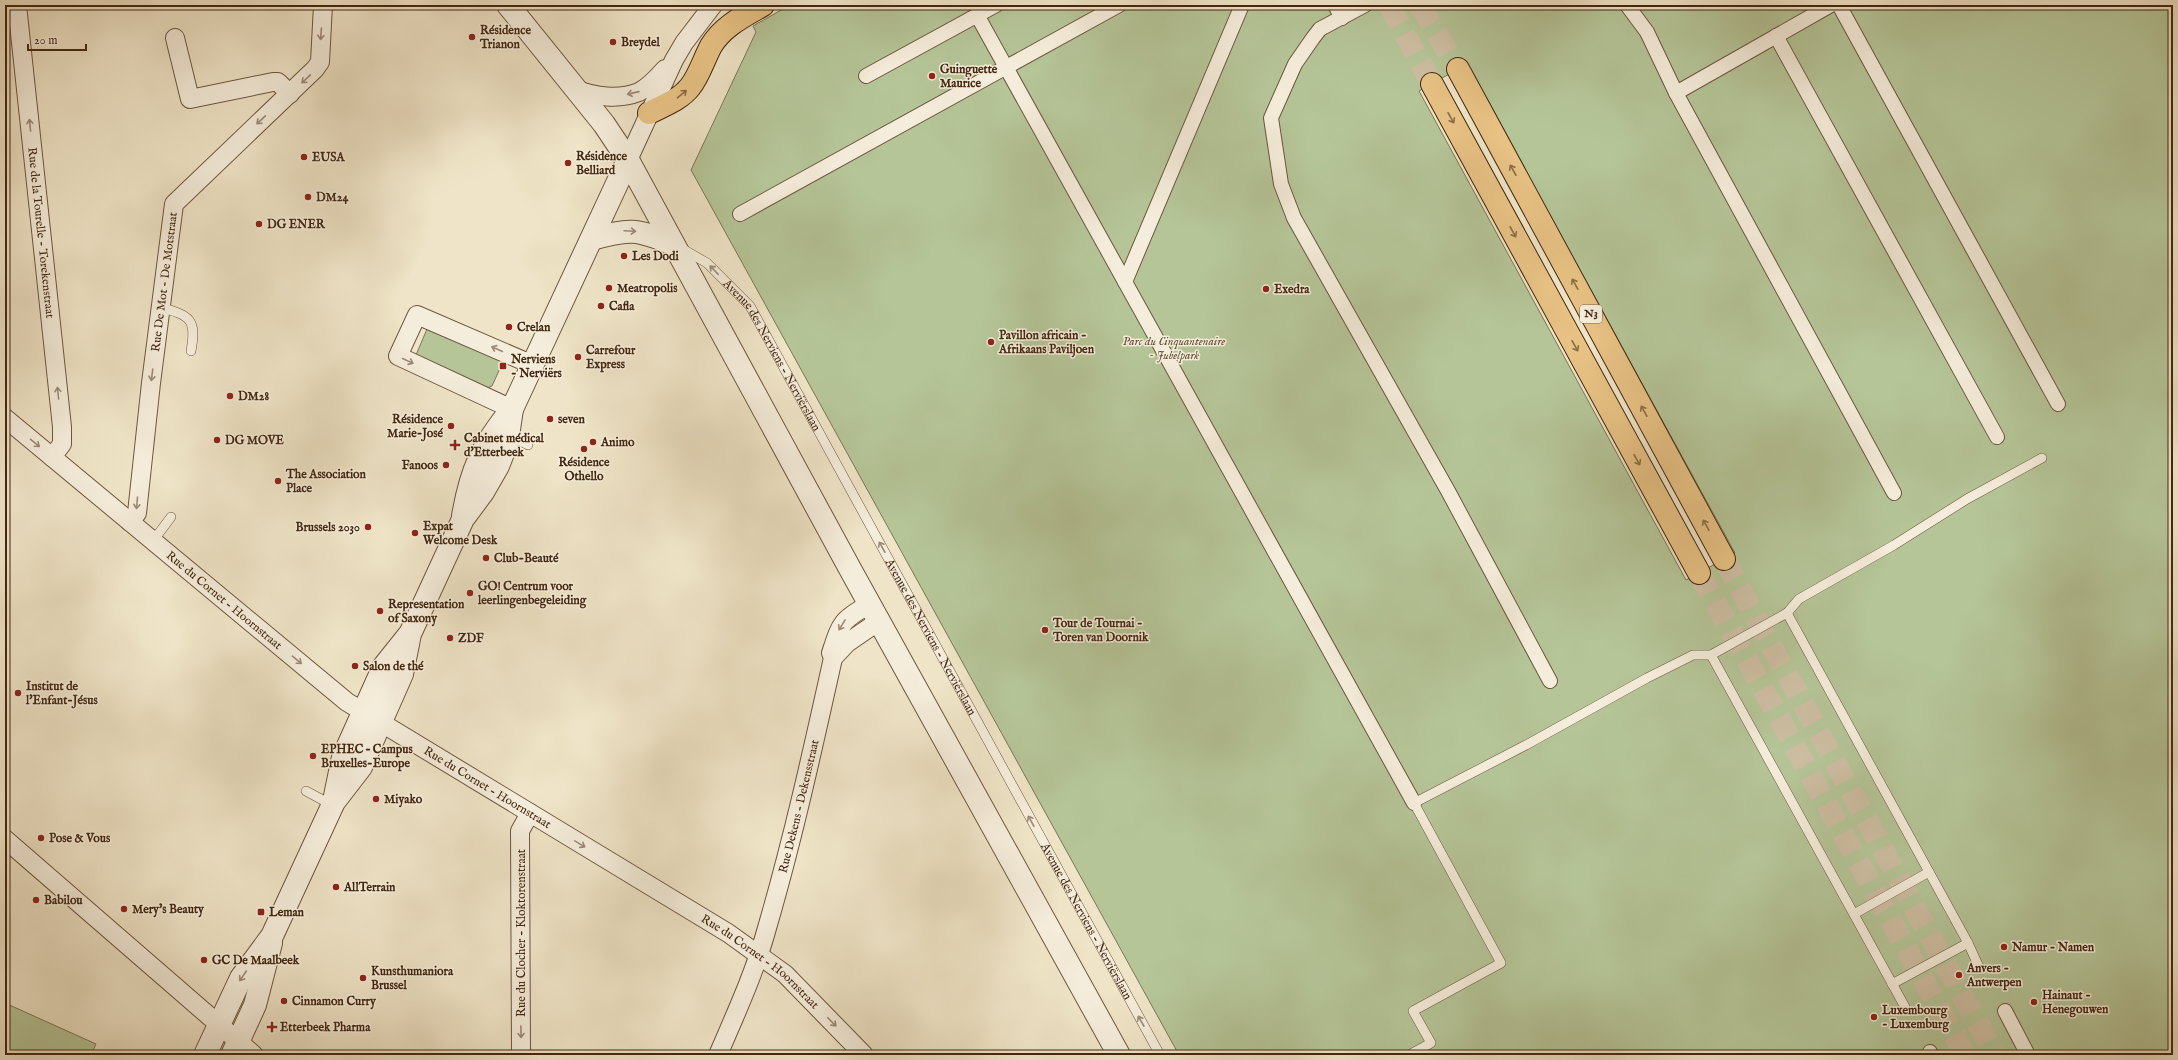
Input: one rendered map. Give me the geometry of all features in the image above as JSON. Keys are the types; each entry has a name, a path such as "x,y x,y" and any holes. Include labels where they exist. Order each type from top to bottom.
{"highway":[{"path":"649,113 676,99 690,87 712,45 726,29 738,18 764,5"},
{"name":"N3","path":"1458,69 1724,559"},
{"name":"N3","path":"1432,84 1699,573"}],"street":[{"name":"Rue de la Tourelle - Torekenstraat","path":"18,5 62,427 62,444 52,457"},
{"name":"Rue De Mot - De Motstraat","path":"130,522 137,513 160,307 174,204 316,69 320,62 323,5"},
{"path":"508,5 608,129 628,160 874,613 1119,1055"},
{"path":"463,519 468,486 479,457 492,435 512,409 674,60 684,43 713,5"},
{"path":"866,76 996,5"},
{"path":"740,214 820,168 1006,68 1119,5"},
{"path":"1125,282 1242,5"},
{"path":"1335,5 1342,18"},
{"path":"1365,5 1320,29 1309,42 1292,70 1271,118 1281,184 1294,218 1448,491 1550,682"},
{"path":"1627,5 1647,32 1676,93 1894,493"},
{"path":"1676,93 1831,5"},
{"path":"1839,5 2058,404"},
{"path":"977,15 1414,803"},
{"path":"1776,36 1997,437"},
{"path":"175,38 190,99 272,82 278,82 290,94"},
{"path":"575,89 590,95 603,97 639,92 653,82 674,60"},
{"path":"592,239 619,231 633,231 653,235 673,244"},
{"path":"512,409 398,356 417,314 533,365"},
{"path":"235,1048 260,988 272,936 333,803 361,767 384,666 410,634 463,519 484,492 498,466 508,435 512,409"},
{"name":"Rue du Cornet - Hoornstraat","path":"5,418 347,702 728,933 785,974 864,1055"},
{"name":"Rue Dekens - Dekensstraat","path":"718,1055 767,929 804,786 833,658 831,653 840,626 848,616 874,613"},
{"name":"Rue du Clocher - Kloktorenstraat","path":"521,1055 520,831 530,813"},
{"path":"5,839 219,1024 235,1048 254,1055"},
{"path":"205,1055 241,978 272,936"},
{"path":"2005,1011 2028,1055"}],"lane":[{"name":"Avenue des Nerviens - Nerviërslaan","path":"673,244 707,263 750,306 1160,1055"},
{"path":"160,307 187,317 192,324 194,333 191,351"},
{"path":"508,435 528,444"},
{"path":"1409,1055 1431,1043 1413,1011 1501,963 1414,803 1693,655 1710,655 1787,612 1799,599 1894,545 1968,499 2042,458"},
{"path":"153,541 171,517"},
{"path":"1787,612 1968,943 1979,967"},
{"path":"1710,655 1905,1008"},
{"path":"306,792 333,803"},
{"path":"1854,914 1929,872"},
{"path":"1892,984 1968,943"}],"green space":[{"name":"Parc du Cinquantenaire - Jubelpark","path":"790,5 2173,5 2173,1055 1179,1055 691,170 756,32 753,26","holes":["1467,64 1735,553 1686,580 1419,91"]},
{"path":"427,329 501,361 502,364 492,386 487,388 416,355"},
{"path":"5,1003 96,1044 91,1055 5,1055"}],"tunnel":[{"path":"1389,5 1432,84"},
{"path":"1420,5 1458,69"},
{"path":"1724,559 1995,1055"},
{"path":"1699,573 1965,1055"}],"place":[{"name":"Résidence Trianon","path":"472,37"},
{"name":"Breydel","path":"613,42"},
{"name":"Guinguette Maurice","path":"932,76"},
{"name":"EUSA","path":"304,157"},
{"name":"Résidence Belliard","path":"568,163"},
{"name":"DM24","path":"308,197"},
{"name":"DG ENER","path":"259,224"},
{"name":"Les Dodi","path":"624,256"},
{"name":"Meatropolis","path":"609,288"},
{"name":"Exedra","path":"1266,289"},
{"name":"Cafla","path":"601,306"},
{"name":"Crelan","path":"509,327"},
{"name":"Pavillon africain - Afrikaans Paviljoen","path":"991,342"},
{"name":"Carrefour Express","path":"578,357"},
{"name":"Nerviens - Nerviërs","path":"503,366"},
{"name":"DM28","path":"230,396"},
{"name":"seven","path":"550,419"},
{"name":"Résidence Marie-José","path":"451,426"},
{"name":"DG MOVE","path":"217,440"},
{"name":"Animo","path":"593,442"},
{"name":"Cabinet médical d'Etterbeek","path":"455,445"},
{"name":"Résidence Othello","path":"584,449"},
{"name":"Fanoos","path":"446,465"},
{"name":"The Association Place","path":"278,481"},
{"name":"Brussels 2030","path":"368,527"},
{"name":"Expat Welcome Desk","path":"415,533"},
{"name":"Club-Beauté","path":"486,558"},
{"name":"GO! Centrum voor leerlingenbegeleiding","path":"470,593"},
{"name":"Representation of Saxony","path":"380,611"},
{"name":"Tour de Tournai - Toren van Doornik","path":"1045,630"},
{"name":"ZDF","path":"450,638"},
{"name":"Salon de thé","path":"355,666"},
{"name":"Institut de l'Enfant-Jésus","path":"18,693"},
{"name":"EPHEC – Campus Bruxelles-Europe","path":"313,756"},
{"name":"Miyako","path":"376,799"},
{"name":"Pose & Vous","path":"41,838"},
{"name":"AllTerrain","path":"336,887"},
{"name":"Babilou","path":"36,900"},
{"name":"Mery's Beauty","path":"124,909"},
{"name":"Leman","path":"261,912"},
{"name":"Namur - Namen","path":"2004,947"},
{"name":"GC De Maalbeek","path":"204,960"},
{"name":"Anvers - Antwerpen","path":"1959,975"},
{"name":"Kunsthumaniora Brussel","path":"363,978"},
{"name":"Cinnamon Curry","path":"284,1001"},
{"name":"Hainaut - Henegouwen","path":"2034,1002"},
{"name":"Luxembourg - Luxemburg","path":"1874,1017"},
{"name":"Etterbeek Pharma","path":"272,1027"}]}
